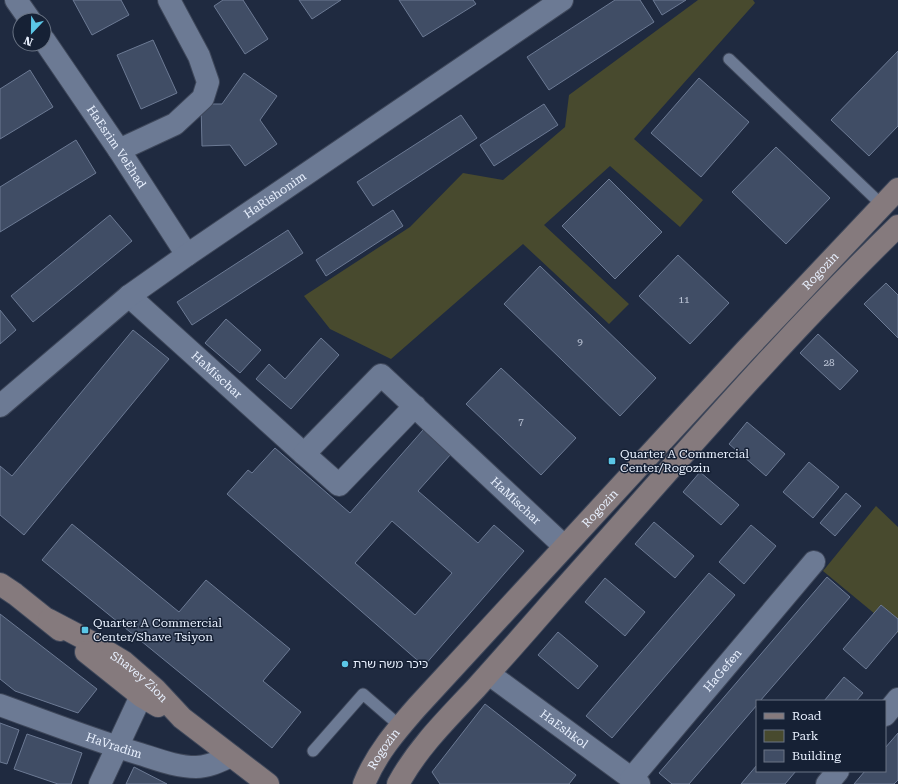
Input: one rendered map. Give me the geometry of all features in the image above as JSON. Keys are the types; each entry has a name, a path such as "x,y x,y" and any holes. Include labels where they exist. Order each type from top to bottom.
{"street":[{"path":"16,0 24,12"},
{"path":"118,150 175,124 203,98 208,82 199,56 169,0"},
{"name":"HaRishonim","path":"0,406 129,296 562,0"},
{"name":"HaEsrim VeEhad","path":"52,52 187,255"},
{"name":"Rogozin","path":"354,784 367,776 384,747 400,726 564,546 898,189"},
{"name":"Rogozin","path":"398,784 413,759 432,736 747,384 862,261 898,226"},
{"name":"HaMischar","path":"129,296 339,485 415,406"},
{"name":"HaMischar","path":"304,454 381,375 564,546"},
{"name":"HaGefen","path":"635,781 814,562"},
{"name":"Shavey Zion","path":"0,576 8,589 49,620 79,647 141,696 182,718"},
{"name":"Shavey Zion","path":"49,620 89,641 124,662 155,689 182,718 266,783"},
{"name":"HaEshkol","path":"489,674 635,781"},
{"path":"100,784 141,696"},
{"path":"886,714 898,699"},
{"name":"HaVradim","path":"0,705 117,747 184,766 206,766 215,764 231,756"},
{"path":"827,784 837,772"}],"lane":[{"path":"729,59 882,206"},
{"path":"312,751 363,694 400,726"}],"green space":[{"path":"698,0 753,0 755,3 634,139 703,200 680,227 610,166 544,225 629,304 609,324 523,244 391,359 330,329 304,296 410,227 463,173 503,180 565,127 569,95"},
{"path":"876,506 898,527 898,633 823,571"}],"building":[{"path":"73,0 121,0 129,15 92,35"},
{"path":"223,0 243,0 268,39 245,54 214,6"},
{"path":"299,0 341,0 312,19"},
{"path":"399,0 473,0 476,4 423,37"},
{"path":"615,0 640,0 654,22 549,90 527,57"},
{"path":"653,0 686,0 662,15"},
{"path":"153,40 177,93 141,109 117,55"},
{"path":"898,51 898,126 869,156 831,120"},
{"path":"30,70 53,107 0,139 0,89"},
{"path":"244,73 277,96 260,120 277,144 245,166 230,145 202,146 201,104 222,104"},
{"path":"699,78 749,122 701,177 651,133"},
{"path":"544,104 558,125 494,166 480,145"},
{"path":"461,115 477,138 373,206 357,182"},
{"path":"76,140 96,173 0,232 0,187"},
{"path":"776,147 830,198 786,244 732,192"},
{"path":"609,179 662,232 615,279 562,226"},
{"path":"393,210 403,226 326,276 316,260"},
{"path":"110,215 132,241 33,322 11,296"},
{"path":"288,230 303,253 192,325 177,302"},
{"path":"678,255 729,303 690,344 639,296"},
{"path":"540,266 656,378 620,416 504,304"},
{"path":"886,283 898,295 898,338 864,304"},
{"path":"0,310 16,330 0,344"},
{"path":"226,319 261,350 240,373 205,343"},
{"path":"133,330 169,359 24,535 0,515 0,466 12,476"},
{"path":"818,334 858,371 840,390 800,353"},
{"path":"321,338 339,355 291,409 256,379 269,364 285,379"},
{"path":"501,368 576,438 541,475 466,404"},
{"path":"747,422 785,454 766,476 729,444"},
{"path":"423,430 451,454 418,491 478,543 494,525 524,551 424,666 227,494 248,470 252,473 275,448 350,513","holes":["392,521 452,573 415,615 355,563"]},
{"path":"809,462 839,487 813,518 783,492"},
{"path":"700,472 739,505 721,525 683,492"},
{"path":"846,493 861,506 835,536 820,523"},
{"path":"654,522 694,556 675,578 635,544"},
{"path":"72,524 179,612 206,580 290,649 263,681 301,712 272,748 42,560"},
{"path":"751,525 776,546 744,584 719,562"},
{"path":"709,573 735,595 612,738 586,716"},
{"path":"827,577 850,597 761,700 756,700 756,706 689,784 672,784 659,773"},
{"path":"605,578 645,612 625,636 585,602"},
{"path":"881,605 898,619 898,631 866,669 843,649"},
{"path":"0,614 97,689 78,713 15,691 0,679"},
{"path":"558,632 598,666 578,689 538,655"},
{"path":"844,677 863,693 857,700 825,700"},
{"path":"485,704 576,775 569,784 440,784 432,772"},
{"path":"0,723 19,730 7,764 0,762"},
{"path":"898,733 898,780 894,784 854,784 864,772 886,772 886,747"},
{"path":"27,734 82,753 71,784 58,784 14,769"},
{"path":"756,766 756,772 795,772 785,784 741,784"},
{"path":"134,767 167,784 126,784"}],"place":[{"name":"Quarter A Commercial Center/Rogozin","path":"612,461"},
{"name":"Quarter A Commercial Center/Shave Tsiyon","path":"85,630"},
{"name":"כיכר משה שרת","path":"345,664"}]}
